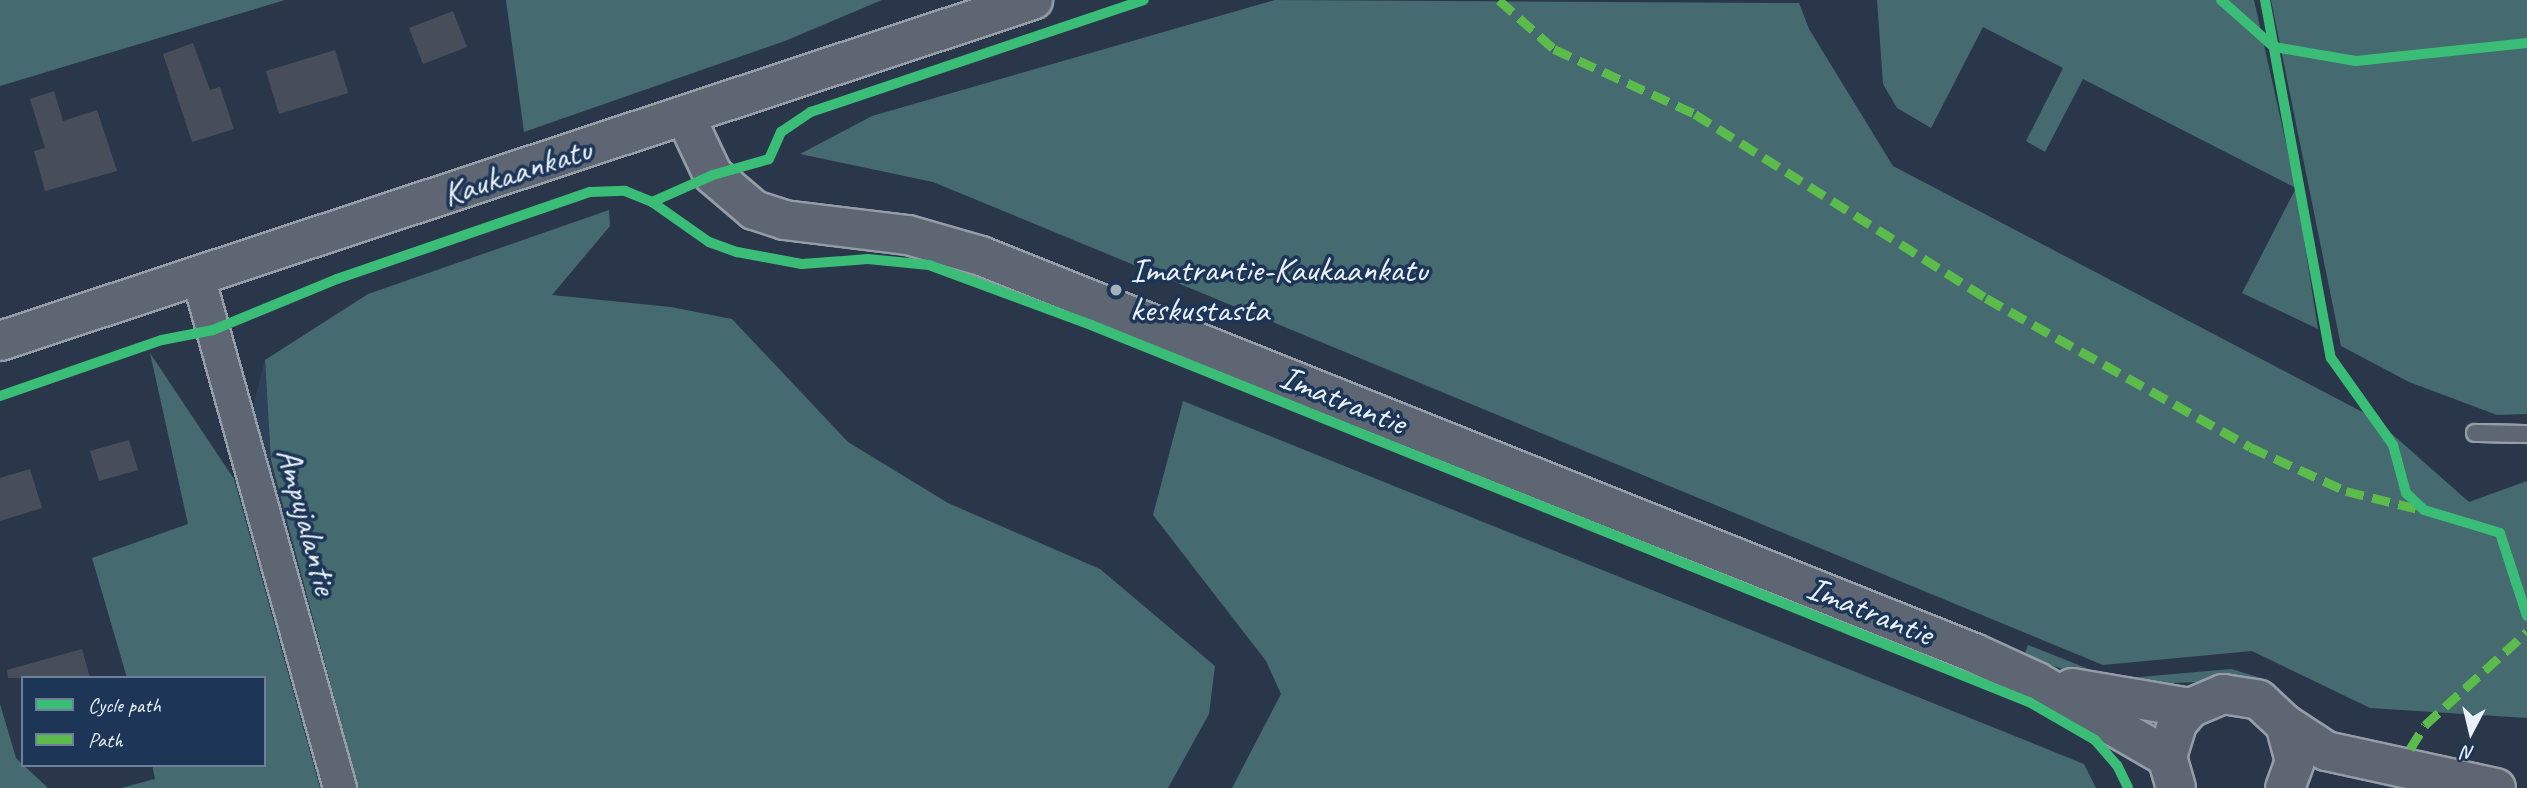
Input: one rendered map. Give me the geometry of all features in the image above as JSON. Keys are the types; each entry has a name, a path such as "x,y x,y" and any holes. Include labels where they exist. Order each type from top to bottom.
{"street":[{"name":"Kaukaankatu","path":"0,341 686,118 1033,0"},
{"name":"Imatrantie","path":"686,118 713,175 754,210 785,220 908,234 981,256 2029,678 2190,708"},
{"name":"Ampujalantie","path":"198,275 340,788"},
{"name":"Imatrantie","path":"2029,678 2172,772"},
{"path":"2172,772 2178,722 2190,708 2206,698 2241,694 2274,709 2285,724 2326,751 2496,788"},
{"path":"2285,724 2295,761 2285,788"}],"lane":[{"path":"2474,433 2527,434"}],"shaded area":[{"path":"265,360 271,460 358,788 320,788 234,479"}],"green space":[{"path":"0,0 285,0 0,86"},
{"path":"506,0 882,0 785,41 524,132"},
{"path":"1275,0 1799,3 1809,29 1893,166 2374,418 2469,502 2527,481 2527,718 2370,708 2252,651 2103,665 933,182 800,154 872,116"},
{"path":"1877,0 2254,0 2296,188 2083,79 2045,152 2026,141 2063,68 1983,27 1931,128 1897,108 1883,84"},
{"path":"2271,0 2527,0 2527,414 2497,415 2409,382 2341,346"},
{"path":"2296,188 2318,329 2242,293"},
{"path":"609,210 610,226 552,295 671,307 732,319 848,442 948,503 1100,569 1215,666 1209,714 1168,788 358,788 271,460 265,360 368,294"},
{"path":"150,353 234,479 320,788 121,788 155,779 152,767 266,767 266,676 126,676 92,558 188,524"},
{"path":"1183,401 2084,764 2096,788 1232,788 1281,694 1266,661 1153,515"},
{"path":"2028,645 2091,670 2128,678 2231,669 2268,680 2323,731 2220,681 2126,685 2099,681 2024,656"},
{"path":"0,704 21,767 26,767 48,788 0,788"}],"building":[{"path":"453,11 467,47 423,64 409,28"},
{"path":"193,43 210,90 220,87 234,129 192,142 163,54"},
{"path":"335,50 348,93 279,114 266,71"},
{"path":"54,91 63,121 97,110 117,171 45,191 34,151 45,148 30,99"},
{"path":"129,440 138,470 99,481 90,451"},
{"path":"30,469 42,508 0,521 0,478"},
{"path":"82,649 89,676 8,678 7,670"}],"marked path":[{"path":"1499,0 1554,49 1695,114 1986,298 2250,447 2346,491 2419,509"},
{"path":"2410,749 2425,725 2527,632"}],"cycle path":[{"path":"652,202 713,175 769,159 781,132 811,112 1144,0"},
{"path":"2221,0 2274,47 2356,61 2527,43"},
{"path":"2265,0 2331,358 2393,445 2406,493 2424,510 2500,533 2527,616"},
{"path":"0,396 162,340 213,330 337,279 590,192 625,191 652,202 709,242 737,252 802,264 868,259 929,265 1091,325 2029,702 2095,740 2117,765 2128,788"}],"place":[{"name":"Imatrantie-Kaukaankatu keskustasta","path":"1116,290"}]}
